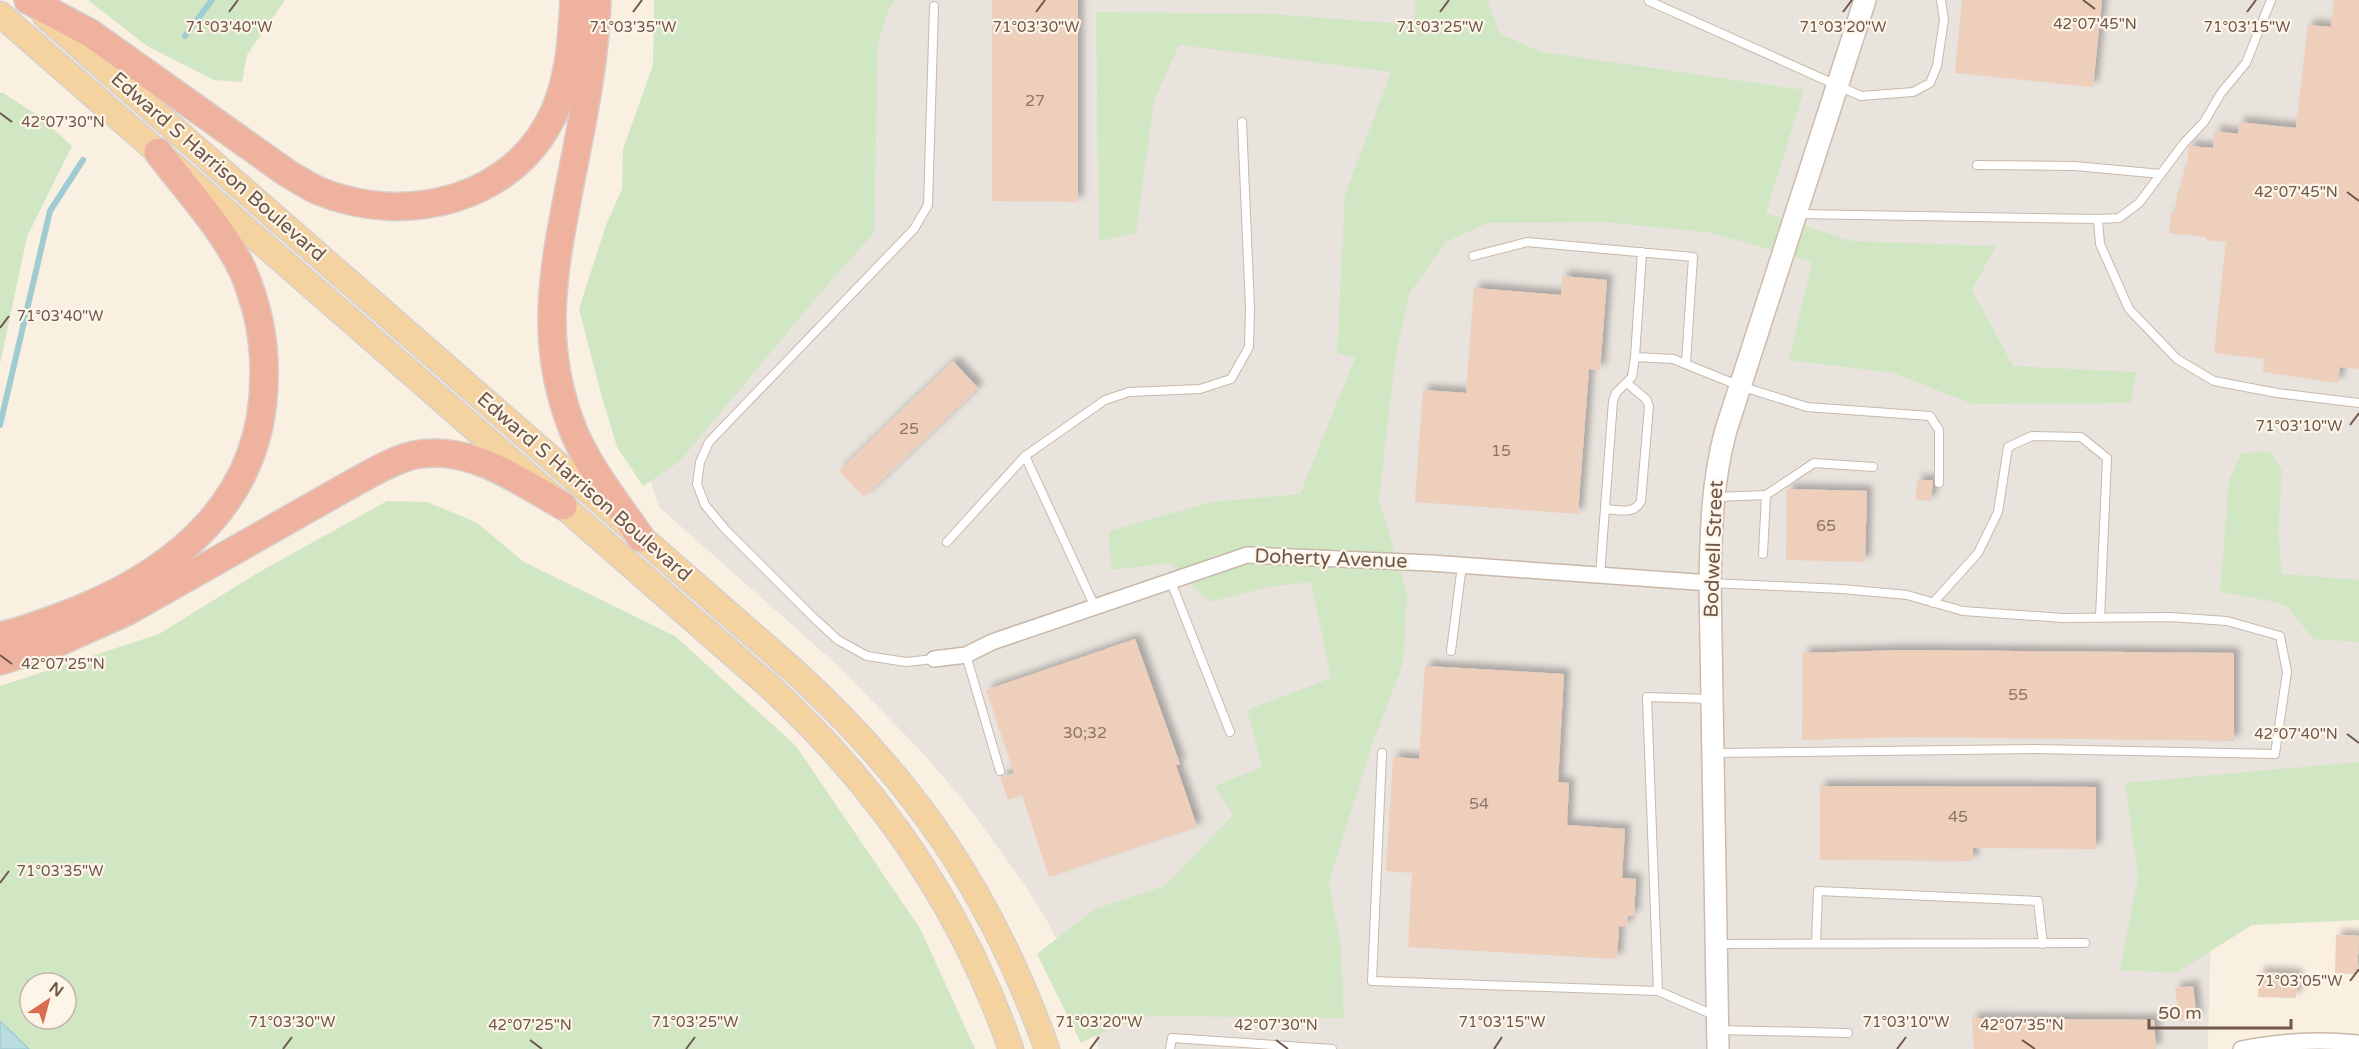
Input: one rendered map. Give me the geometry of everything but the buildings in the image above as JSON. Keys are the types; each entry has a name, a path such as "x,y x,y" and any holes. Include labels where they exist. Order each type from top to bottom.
{"highway":[{"path":"27,0 90,33 255,152 318,191 349,201 402,207 442,202 478,191 513,168 530,152 548,124 564,86 569,62 574,0"},
{"path":"597,0 591,74 553,277 552,341 559,386 573,430 602,480 641,538"},
{"path":"0,636 44,623 90,605 117,592 175,555 204,530 227,502 254,451 261,421 264,392 262,335 254,303 243,271 226,242 159,152"},
{"path":"0,661 52,645 126,612 355,482 393,462 412,455 449,454 486,463 563,506"}],"main road":[{"name":"Edward S Harrison Boulevard","path":"27,0 817,692 873,750 910,793 950,849 986,908 1029,999 1047,1049"},
{"name":"Edward S Harrison Boulevard","path":"0,14 794,708 864,784 905,838 958,926 1011,1049"}],"street":[{"name":"Bodwell Street","path":"1718,1032 1710,583 1712,498 1720,453 1740,386 1865,0"},
{"name":"Doherty Avenue","path":"934,659 966,654 992,642 1247,555 1462,565 1710,583"},
{"path":"2241,1049 2283,1041 2321,1040 2359,1043"}],"lane":[{"path":"1649,1 1862,96 1913,92 1930,83 1937,66 1944,20 1941,0"},
{"path":"1796,214 2119,218 2139,203 2184,143 2204,122 2221,93 2246,63 2271,0"},
{"path":"934,6 928,205 914,229 709,442 700,462 697,484 705,506 725,529 838,640 867,656 906,662 934,659"},
{"path":"947,542 1025,456 1105,400 1129,392 1200,389 1231,379 1249,347 1250,308 1242,122"},
{"path":"1977,165 2075,166 2161,174"},
{"path":"2098,219 2100,244 2129,309 2177,359 2214,381 2277,393 2359,403"},
{"path":"1473,256 1527,242 1694,257 1686,363"},
{"path":"1600,576 1612,401 1616,393 1628,384 1632,377 1642,252"},
{"path":"1635,357 1673,359 1740,386 1807,407 1930,416 1938,430 1939,483"},
{"path":"1605,509 1631,511 1638,507 1641,501 1649,406 1646,399 1628,384"},
{"path":"1933,603 1978,554 1998,512 2008,447 2032,436 2081,437 2107,458 2100,618"},
{"path":"1025,456 1095,607"},
{"path":"1712,498 1766,495 1814,464 1873,467"},
{"path":"1763,554 1766,495"},
{"path":"1451,651 1462,565"},
{"path":"1171,582 1230,732"},
{"path":"1710,583 1842,589 1907,595 1963,611 2063,618 2170,616 2227,621 2280,636 2287,672 2276,754 2037,749 1714,753"},
{"path":"966,654 1000,771"},
{"path":"1658,991 1647,697 1712,699"},
{"path":"1382,753 1372,981 1658,991 1718,1032 1848,1033"},
{"path":"1816,943 1818,891 2038,901 2043,944"},
{"path":"1716,944 2085,943"},
{"path":"1170,1049 1172,1038 1332,1049"}],"shaded area":[{"path":"849,0 2359,0 2359,798 2214,797 2208,1049 1099,1049 1079,988 1050,926 1023,882 967,805 922,752 835,663 660,508 598,337"}],"green space":[{"path":"88,0 285,0 247,55 242,82 214,80 147,46"},
{"path":"654,0 896,0 889,8 878,44 874,233 828,284 679,462 643,486 617,447 579,309 606,225 622,189 623,149 653,65"},
{"path":"1415,0 1487,0 1500,34 1542,52 1804,90 1766,213 1852,241 1996,246 1972,290 2013,366 2136,372 2131,403 1972,404 1894,373 1789,360 1812,262 1712,233 1605,222 1488,223 1447,241 1409,294 1395,361 1379,500 1407,593 1403,664 1372,745 1329,882 1341,948 1344,1018 1150,1016 1103,1032 1081,1043 1037,954 1095,909 1165,886 1233,815 1215,786 1262,767 1247,710 1331,678 1311,582 1268,587 1209,602 1170,563 1111,570 1109,531 1211,502 1300,494 1355,358 1337,353 1345,195 1391,72 1179,45 1154,101 1136,233 1099,241 1096,12 1272,14 1414,25"},
{"path":"0,93 39,116 72,146 27,237 0,364"},
{"path":"2259,451 2271,453 2282,471 2278,531 2282,574 2359,580 2359,642 2313,639 2288,607 2275,602 2220,592 2229,480 2241,454"},
{"path":"387,501 427,502 476,522 524,562 675,636 796,746 921,930 975,1049 29,1049 0,1023 0,686 159,634 261,571"},
{"path":"2359,762 2359,920 2252,925 2176,973 2120,970 2138,877 2125,783"}],"water":[{"path":"0,1021 29,1049 0,1049"}],"waterway":[{"path":"185,36 212,0"},
{"path":"0,425 50,211 83,160"}]}
